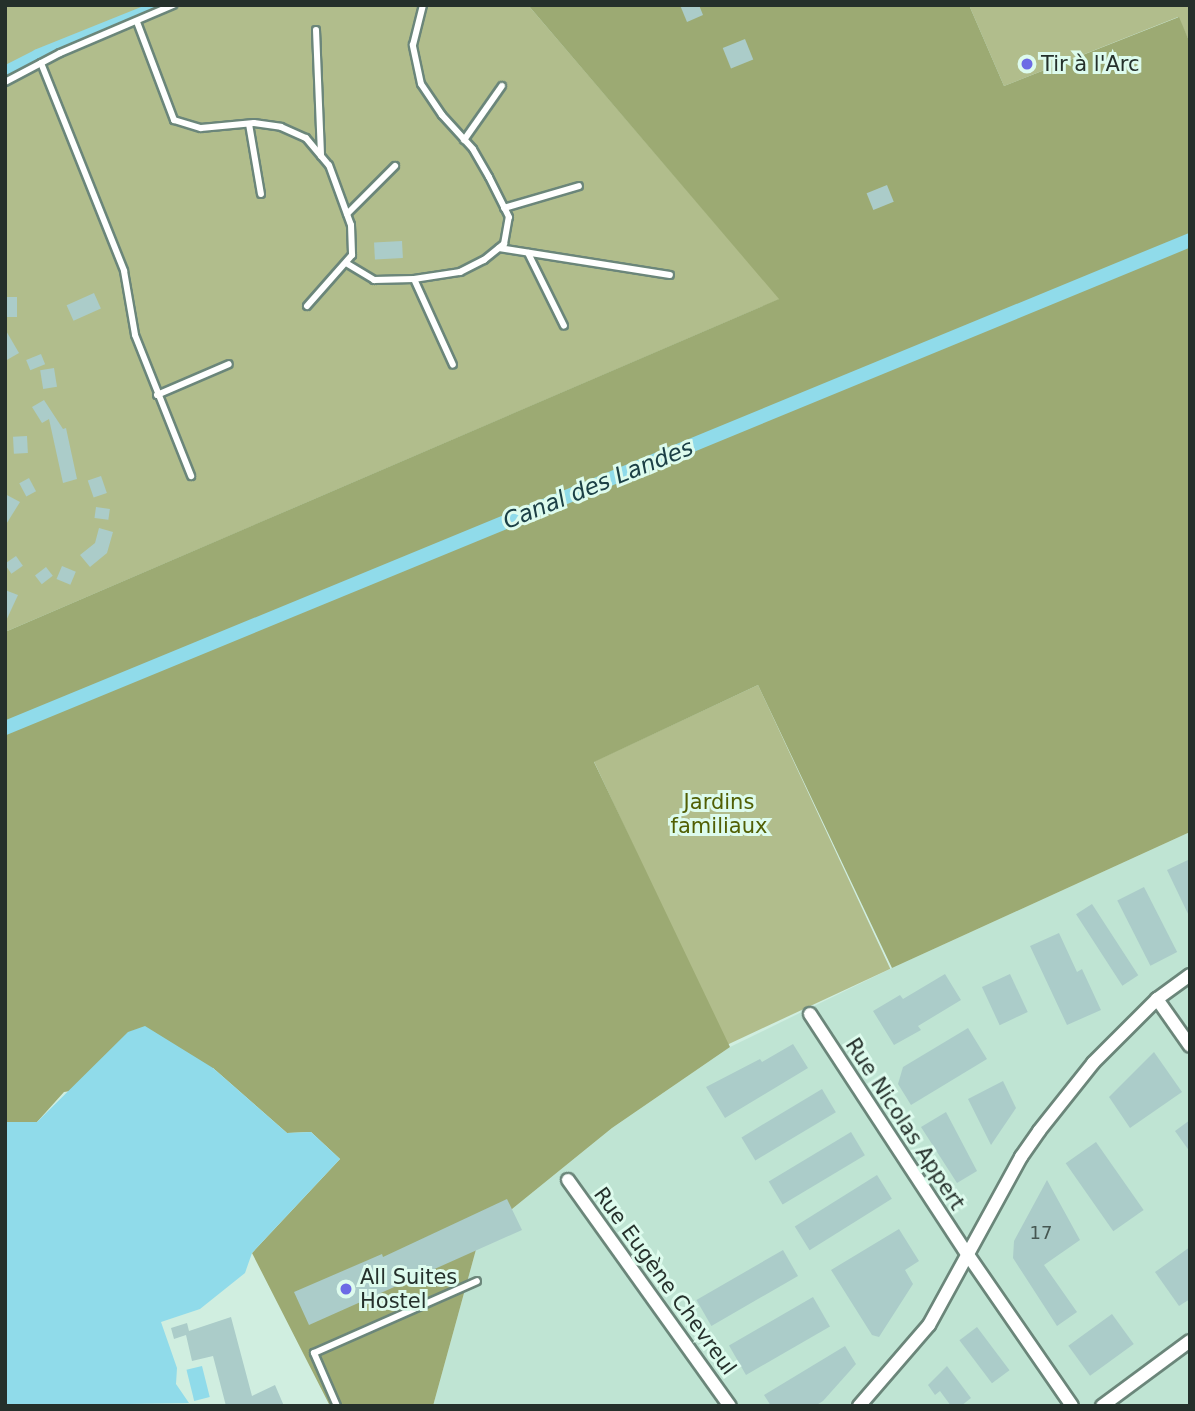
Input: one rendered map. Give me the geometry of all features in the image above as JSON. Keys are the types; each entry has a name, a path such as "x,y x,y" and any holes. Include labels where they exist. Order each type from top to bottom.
{"street":[{"path":"859,1406 929,1325 1021,1157 1039,1131 1093,1063 1157,999 1190,975"},
{"path":"1157,999 1190,1046"},
{"name":"Rue Nicolas Appert","path":"810,1014 968,1255 1072,1406"},
{"name":"Rue Eugène Chevreul","path":"568,1180 730,1406"},
{"path":"1102,1406 1190,1341"}],"lane":[{"path":"5,82 41,62 173,5"},
{"path":"346,263 374,280 414,279 460,272 484,260 504,244 509,217 473,149 442,116 421,84 413,45 423,5"},
{"path":"137,22 174,120 201,128 249,124 281,127 306,138 329,165 347,214 352,255 307,306"},
{"path":"316,30 321,156"},
{"path":"41,62 124,271 135,335 191,476"},
{"path":"464,140 502,86"},
{"path":"249,124 261,194"},
{"path":"347,214 395,166"},
{"path":"504,208 579,186"},
{"path":"499,248 670,275"},
{"path":"528,253 564,326"},
{"path":"414,279 453,365"},
{"path":"157,395 229,364"},
{"path":"337,1406 314,1353 477,1281"}],"shaded area":[{"path":"1190,832 1190,1406 433,1406 480,1235 612,1128 730,1047 892,968"}],"green space":[{"path":"5,5 528,5 780,299 5,632"},
{"path":"528,5 969,5 1004,86 1179,17 1190,43 1190,832 892,968 758,685 594,762 730,1047 612,1128 480,1235 433,1406 330,1406 252,1253 340,1159 311,1132 287,1133 213,1068 64,1092 37,1122 5,1122 5,632 779,299"},
{"name":"Tir à l'Arc","path":"969,5 1190,5 1190,43 1178,17 1004,86"},
{"name":"Jardins familiaux","path":"758,685 890,969 726,1045 594,761"}],"water":[{"path":"145,1026 213,1068 287,1133 311,1132 340,1159 252,1253 245,1273 200,1309 161,1322 177,1368 176,1384 189,1403 5,1406 5,1122 37,1122 128,1032"},
{"path":"202,1366 210,1397 194,1401 186,1370"}],"building":[{"path":"680,5 699,5 703,15 687,22"},
{"path":"745,39 753,59 731,68 723,48"},
{"path":"887,185 894,202 873,210 867,193"},
{"path":"402,241 403,258 375,259 374,242"},
{"path":"94,293 101,309 74,321 67,305"},
{"path":"5,297 17,297 17,317 5,317"},
{"path":"5,329 19,353 5,361"},
{"path":"41,354 45,364 30,370 26,360"},
{"path":"54,368 57,387 43,389 40,370"},
{"path":"44,400 63,429 66,428 77,479 63,483 49,419 42,423 32,407"},
{"path":"27,436 28,453 14,454 13,437"},
{"path":"101,476 107,493 94,498 88,481"},
{"path":"29,478 36,491 26,496 19,483"},
{"path":"5,494 20,502 5,526"},
{"path":"96,507 110,509 108,520 94,518"},
{"path":"99,528 113,532 107,553 90,567 80,555 95,543"},
{"path":"16,556 23,566 11,574 5,564"},
{"path":"62,566 76,572 70,585 57,579"},
{"path":"46,567 53,576 42,584 35,576"},
{"path":"5,590 18,595 5,623"},
{"path":"1190,859 1190,918 1167,870"},
{"path":"1144,887 1177,952 1150,966 1117,901"},
{"path":"1092,904 1138,975 1122,986 1076,914"},
{"path":"1059,933 1077,972 1082,969 1101,1010 1067,1025 1030,946"},
{"path":"945,974 961,1000 918,1026 921,1030 894,1045 873,1011 900,995 903,999"},
{"path":"1010,974 1028,1012 1000,1025 982,987"},
{"path":"968,1028 987,1059 911,1105 898,1084 903,1067"},
{"path":"793,1044 808,1068 725,1118 706,1087 760,1059 762,1062"},
{"path":"1154,1052 1182,1092 1130,1128 1109,1097"},
{"path":"1003,1081 1016,1108 991,1145 968,1099"},
{"path":"822,1089 836,1112 755,1161 741,1137"},
{"path":"946,1112 977,1171 957,1183 921,1127"},
{"path":"1190,1120 1190,1152 1175,1131"},
{"path":"851,1132 865,1155 783,1205 769,1181"},
{"path":"1096,1142 1144,1210 1113,1231 1066,1163"},
{"path":"877,1175 892,1199 810,1250 795,1226"},
{"path":"1047,1180 1080,1240 1044,1265 1077,1312 1057,1326 1013,1258 1014,1241"},
{"path":"507,1199 522,1230 309,1325 294,1292 382,1254 383,1257"},
{"path":"899,1229 919,1261 905,1270 913,1284 879,1337 872,1335 831,1270"},
{"path":"1190,1247 1190,1299 1179,1306 1155,1272"},
{"path":"783,1250 798,1276 711,1326 696,1300"},
{"path":"813,1297 830,1326 746,1375 729,1346"},
{"path":"1112,1314 1134,1344 1090,1376 1068,1346"},
{"path":"231,1317 252,1396 275,1385 284,1406 226,1406 213,1356 192,1361 186,1335 174,1339 171,1328 187,1323 189,1331"},
{"path":"977,1327 1009,1370 992,1383 959,1340"},
{"path":"845,1346 856,1364 823,1401 815,1406 771,1406 764,1395"},
{"path":"947,1366 971,1398 961,1406 951,1406 940,1391 935,1395 928,1385"}],"waterway":[{"path":"5,73 38,56 165,5"},
{"name":"Canal des Landes","path":"5,728 1190,240"}],"place":[{"name":"Tir à l'Arc","path":"1027,64"},
{"name":"All Suites Hostel","path":"346,1289"}]}
